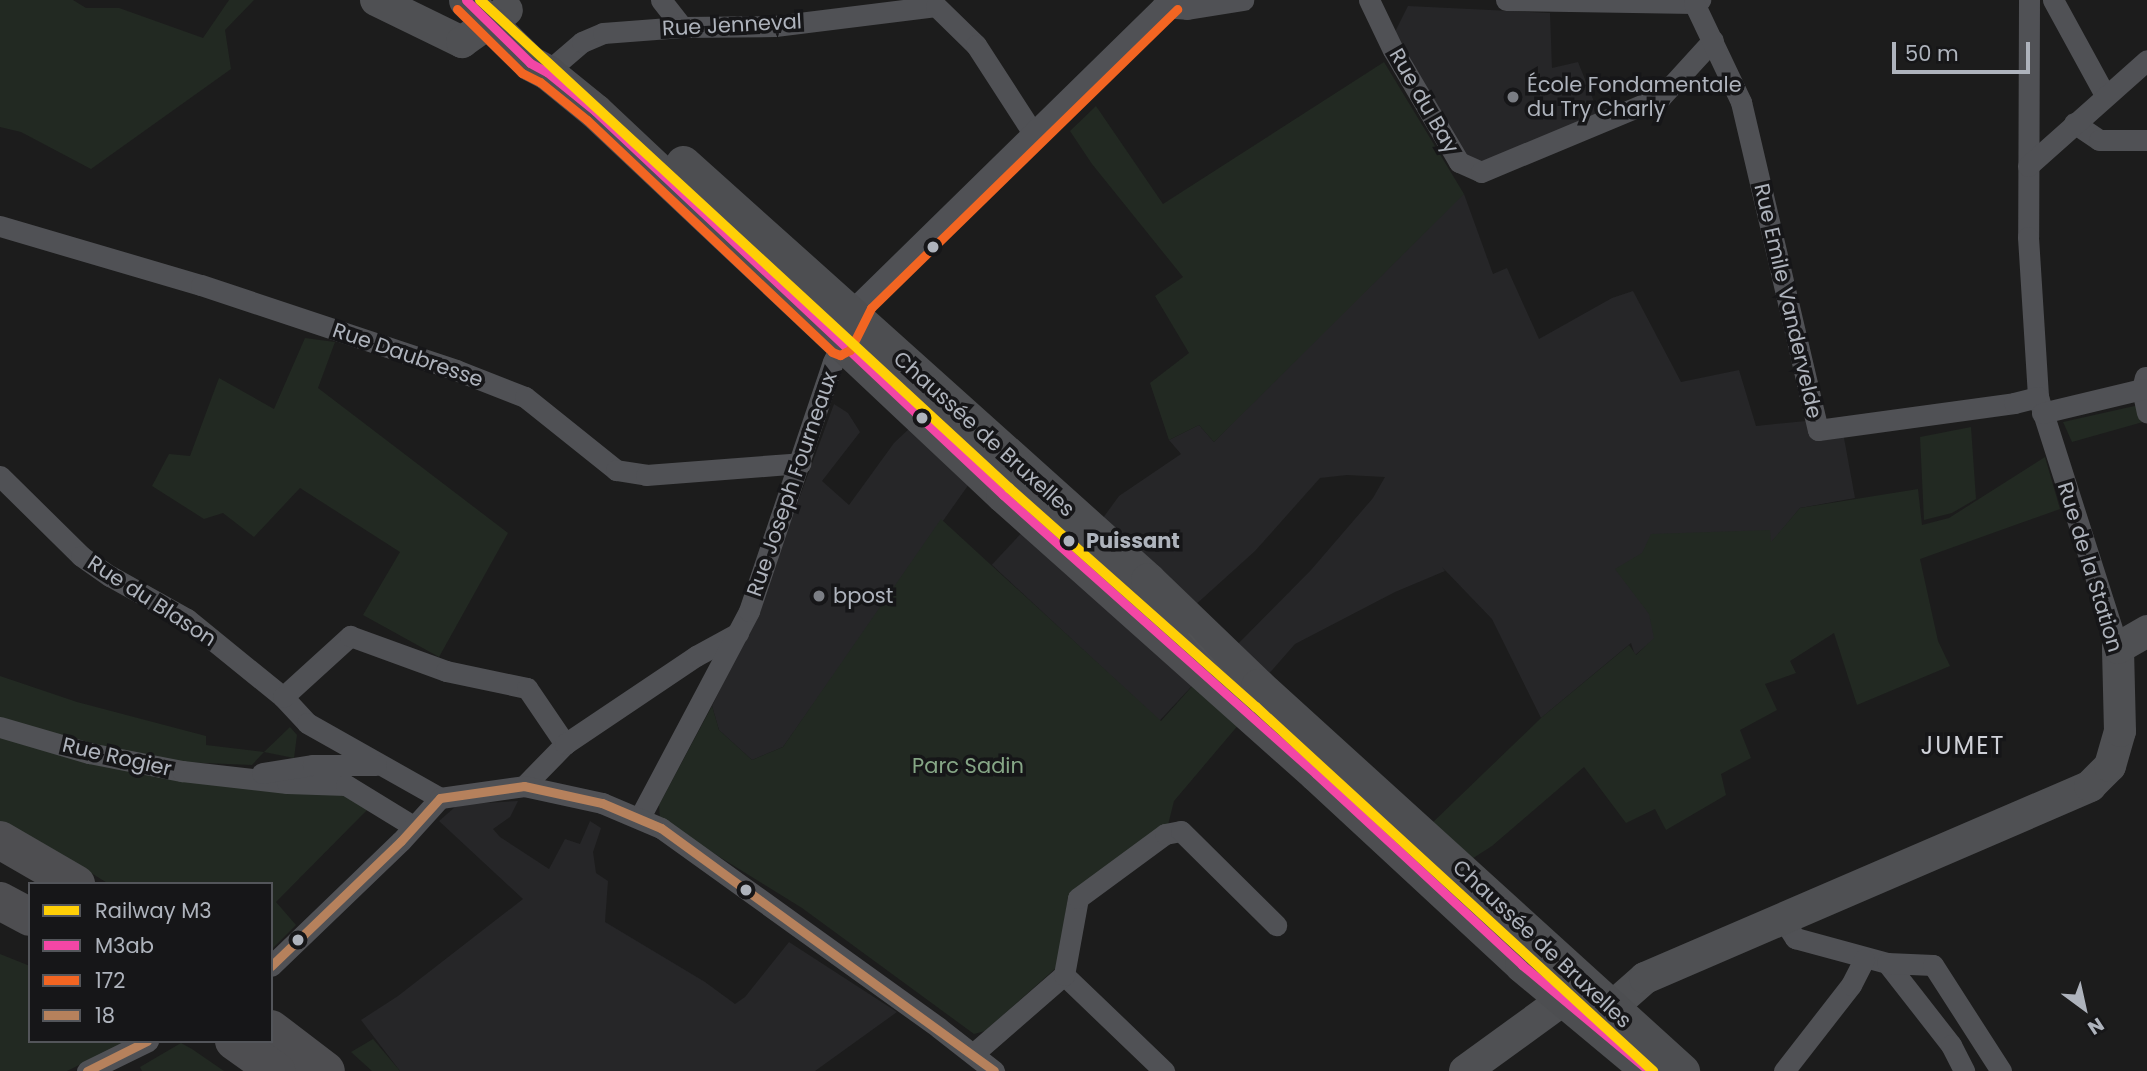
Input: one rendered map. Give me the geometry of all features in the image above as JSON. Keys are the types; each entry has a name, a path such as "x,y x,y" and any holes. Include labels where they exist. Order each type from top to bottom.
{"highway":[{"path":"0,841 72,882"},
{"path":"0,871 28,883"},
{"path":"0,901 28,916"},
{"path":"0,925 28,936"},
{"path":"273,1031 326,1071"},
{"path":"237,1043 276,1071"}],"main road":[{"name":"Chaussée de Bruxelles","path":"490,8 555,66 727,201 846,332 1003,495 1411,842 1602,1016 1682,1071"},
{"name":"Chaussée de Bruxelles","path":"1602,1016 1649,1071"}],"street":[{"path":"376,0 462,42 490,8"},
{"path":"661,0 682,27"},
{"path":"1162,2 1187,9 1243,0"},
{"name":"Rue du Bay","path":"1369,0 1393,50 1459,162 1481,172 1661,97 1713,40"},
{"path":"1506,0 1697,1"},
{"name":"Rue de la Station","path":"1602,1016 1645,978 2090,786 2110,766 2120,731 2118,648 2040,405 2028,237 2029,0"},
{"path":"2053,0 2105,95"},
{"name":"Rue Emile Vandervelde","path":"1697,1 1741,102 1818,430 2040,405"},
{"name":"Rue Joseph Fourneaux","path":"640,817 738,633 846,332 860,301 1162,2"},
{"name":"Rue Jenneval","path":"555,66 582,42 603,33 682,27 775,26 936,6 976,45 1032,133"},
{"path":"2028,166 2147,60"},
{"path":"2074,123 2099,140 2147,140"},
{"name":"Rue Daubresse","path":"0,226 201,285 456,370 525,397 616,470 646,475 801,463"},
{"path":"2040,405 2145,383 2147,412"},
{"name":"Rue du Blason","path":"0,476 81,556 110,576 187,619 283,697 307,723 440,798"},
{"path":"2118,648 2147,631"},
{"path":"524,786 565,744 696,656 738,633"},
{"path":"283,697 350,636 446,671 527,688 565,744"},
{"path":"307,723 313,765 325,785"},
{"name":"Rue Rogier","path":"0,727 89,753 182,771 236,777"},
{"path":"236,777 313,765 379,765"},
{"path":"236,777 346,785 413,826"},
{"path":"273,964 440,798 454,793 524,786 602,803 661,828 994,1071"},
{"path":"973,1054 1064,975 1078,898 1165,834 1181,831 1276,925"},
{"path":"1782,918 1795,938 1864,959 1933,965 1996,1063 1965,1071 1951,1045 1887,963"},
{"path":"1784,1071 1851,985 1864,959"},
{"path":"1064,975 1164,1071"},
{"path":"1465,1071 1574,992"},
{"path":"87,1071 144,1043"}],"shaded area":[{"name":"École Fondamentale du Try Charly","path":"1408,6 1550,13 1552,68 1578,62 1599,114 1477,165 1469,160 1394,34"},
{"path":"1464,194 1493,274 1507,268 1539,339 1612,298 1633,291 1681,382 1739,370 1756,426 1816,420 1842,427 1855,498 1800,508 1771,543 1635,655 1631,643 1541,718 1492,619 1442,567 1445,571 1395,592 1295,644 1258,686 1227,655 1311,570 1373,498 1385,477 1347,475 1320,478 1255,551 1193,607 1100,522 1119,496 1181,454 1169,440 1199,425 1214,442 1441,207"},
{"path":"834,404 848,413 860,432 822,481 849,505 894,443 913,425 974,477 783,747 752,760 719,730 712,706 755,618"},
{"path":"1028,526 1195,682 1159,721 992,565"},
{"path":"518,801 510,817 493,829 500,837 549,869 565,839 580,844 590,821 601,828 593,852 596,873 608,881 605,922 705,982 735,1004 745,997 789,942 897,1012 815,1071 400,1071 361,1020 398,996 523,899 439,821 455,807"}],"green space":[{"path":"0,0 73,0 86,8 119,8 203,38 229,0 254,0 225,30 231,69 91,169 21,132 0,127"},
{"path":"1384,62 1464,194 1214,442 1199,425 1169,440 1150,383 1189,353 1155,296 1183,277 1092,164 1070,131 1096,106 1163,204"},
{"path":"305,338 335,342 318,388 508,533 439,657 363,615 400,552 300,488 254,537 223,513 204,519 152,486 169,454 190,456 219,378 274,409"},
{"path":"2139,405 2143,422 2072,442 2063,422"},
{"path":"1971,427 1976,499 1952,513 1924,520 1920,437"},
{"path":"2045,457 2060,509 1920,559 1938,641 1950,666 1857,705 1834,633 1790,661 1796,673 1765,684 1777,710 1740,730 1751,758 1721,774 1726,795 1666,830 1655,809 1626,823 1584,767 1492,846 1467,862 1430,825 1541,718 1629,645 1636,655 1654,638 1649,614 1615,569 1642,553 1651,534 1770,530 1771,542 1800,508 1918,489 1922,525 1949,518"},
{"name":"Parc Sadin","path":"941,519 1161,721 1196,682 1240,723 1174,801 1168,825 1068,897 1057,967 985,1031 974,1034 802,908 660,820 659,805 712,706 719,730 752,760 783,747"},
{"path":"0,676 77,702 206,736 206,745 264,752 252,765 155,761 356,797 370,807 276,902 296,925 273,948 273,882 106,882 39,841 0,823"},
{"path":"290,727 297,735 294,758 264,752"},
{"path":"0,954 28,965 28,1043 124,1043 67,1071 0,1071"},
{"path":"373,1039 400,1071 372,1071 351,1052"},
{"path":"181,1043 224,1071 142,1071 140,1067"}],"tram line":[{"path":"1189,634 1256,707"}],"rail line":[{"name":"M3","path":"480,0 1009,488 1256,707 1653,1071"}],"transit line":[{"name":"M3ab","path":"466,0 530,63 547,72 595,111 1003,495 1316,774 1522,965 1649,1071"},
{"name":"172","path":"457,9 522,73 540,82 587,120 832,352 840,355 850,350 871,308 1177,9"},
{"name":"18","path":"273,964 401,841 440,798 524,786 602,803 661,828 994,1071"},
{"name":"18","path":"87,1071 143,1043"}],"place":[{"name":"École Fondamentale du Try Charly","path":"1513,97"},
{"name":"Puissant","path":"1069,541"},
{"name":"bpost","path":"819,596"}],"district":[{"name":"JUMET","path":"1963,746"}]}
